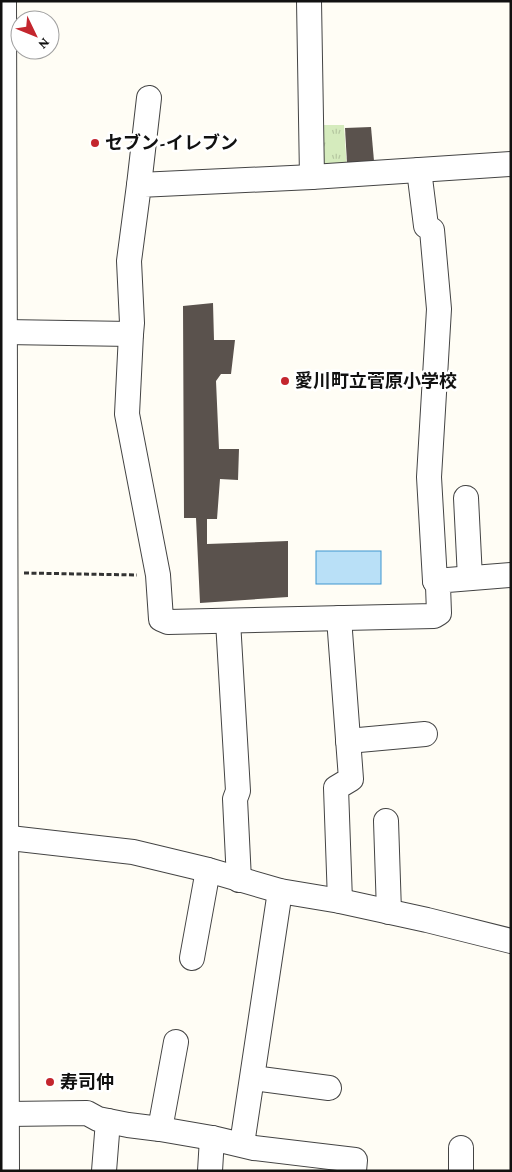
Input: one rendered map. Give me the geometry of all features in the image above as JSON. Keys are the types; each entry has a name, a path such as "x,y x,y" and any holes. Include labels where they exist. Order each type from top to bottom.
{"street":[{"path":"4,1 3,224 6,573 4,837 7,1171"},
{"path":"309,1 312,177"},
{"path":"149,98 128,261 132,323 127,414 158,575 161,619 168,622 434,616 438,613 438,586 435,581 429,477 439,309 432,230 426,226 419,170"},
{"path":"139,185 312,177 511,164"},
{"path":"5,332 131,334"},
{"path":"466,498 470,578"},
{"path":"435,581 511,575"},
{"path":"339,618 351,778 336,788 340,902"},
{"path":"228,621 238,791 235,799 239,880"},
{"path":"348,741 425,734"},
{"path":"386,821 389,912"},
{"path":"4,837 133,852 208,870 280,891 389,912 511,941"},
{"path":"192,958 208,870"},
{"path":"242,1144 280,891"},
{"path":"160,1129 176,1042"},
{"path":"253,1078 329,1088"},
{"path":"7,1114 88,1112 108,1121 212,1138 254,1148 355,1160 354,1171"},
{"path":"104,1171 108,1121"},
{"path":"210,1171 212,1138"}],"path":[{"path":"6,573 158,575"}],"green space":[{"path":"317,125 344,125 347,170 324,171"}],"water":[{"path":"316,551 381,551 381,584 316,584"}],"building":[{"path":"371,127 374,161 347,163 345,128"},
{"path":"213,303 214,340 235,340 231,374 221,374 216,381 219,449 239,449 238,480 220,479 217,519 207,519 207,544 288,541 288,597 200,603 196,518 184,518 183,306"}],"place":[{"name":"セブン-イレブン","path":"95,143"},
{"name":"愛川町立菅原小学校","path":"285,381"},
{"name":"寿司仲","path":"50,1082"}]}
